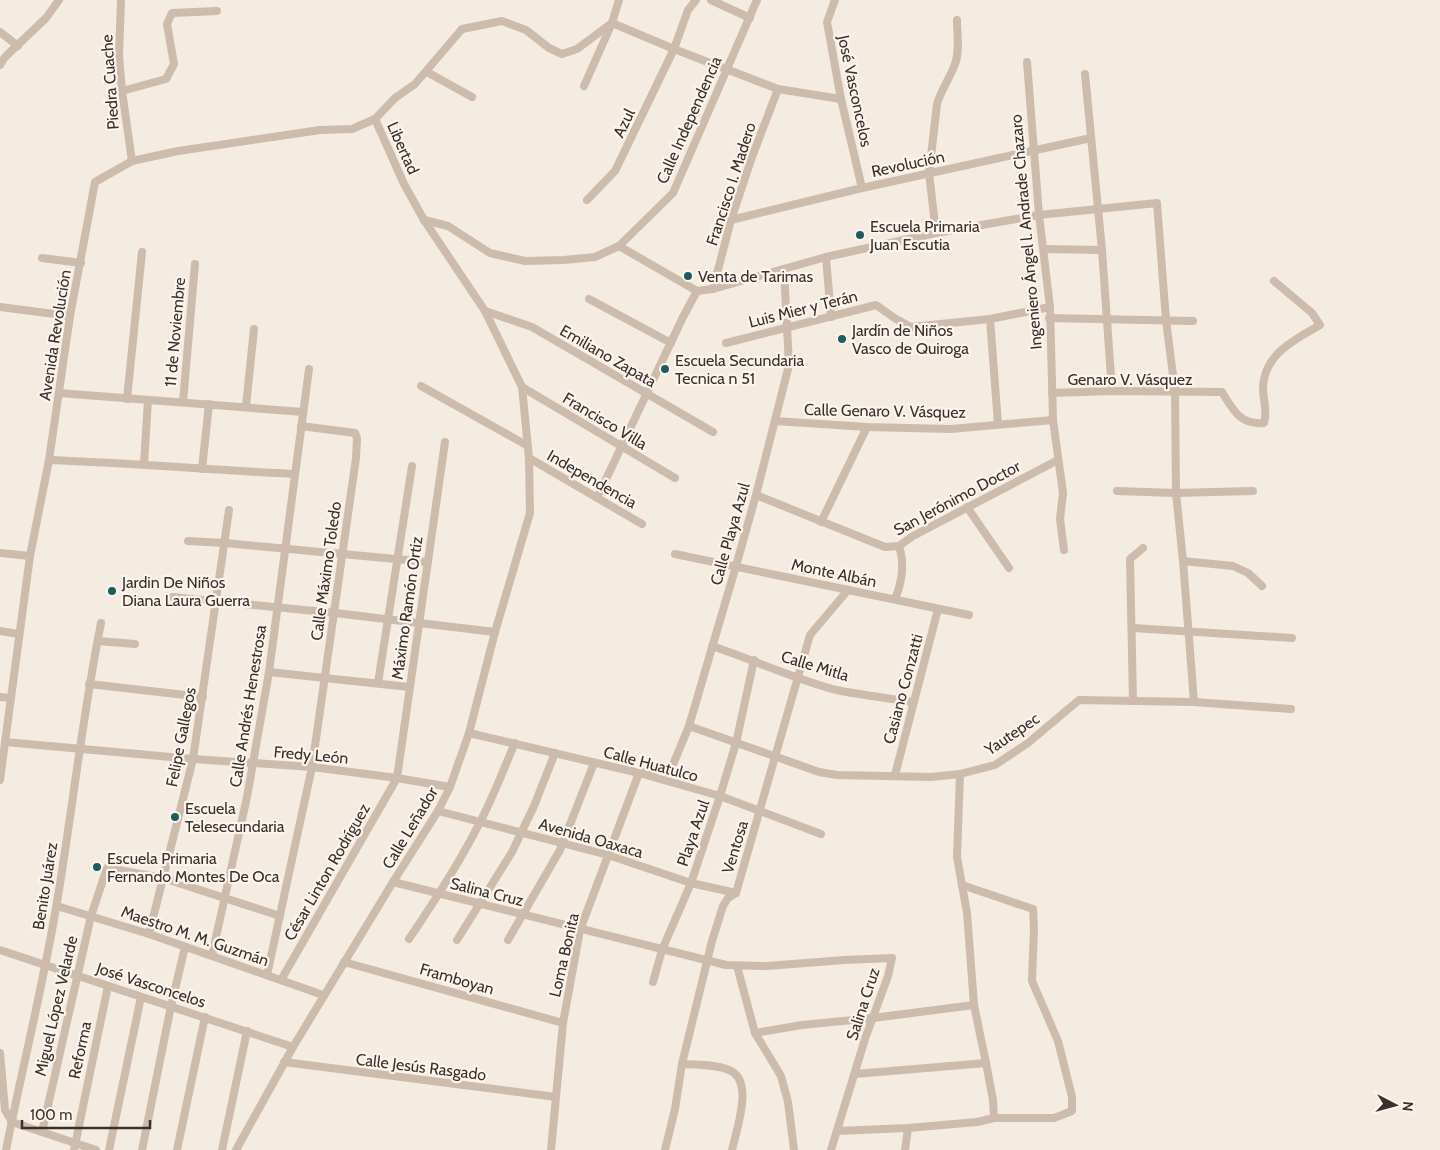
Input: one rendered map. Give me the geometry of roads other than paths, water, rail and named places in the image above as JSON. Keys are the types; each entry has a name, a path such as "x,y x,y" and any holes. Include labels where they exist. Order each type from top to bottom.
{"street":[{"path":"0,65 5,57 46,18 59,0"},
{"name":"Piedra Cuache","path":"121,0 119,56 132,161"},
{"path":"584,86 612,23 620,0"},
{"name":"Azul","path":"587,200 615,171 674,49 688,10 696,0"},
{"path":"711,0 750,18"},
{"name":"Calle Independencia","path":"424,220 448,226 490,253 525,261 564,260 594,256 619,246 673,193 758,0"},
{"name":"José Vasconcelos","path":"835,0 827,22 841,98 862,188"},
{"path":"122,91 166,79 174,64 166,24 172,13 217,10"},
{"path":"936,232 928,173 937,104 956,63 958,53 957,20"},
{"name":"Libertad","path":"529,458 522,387 485,311 424,220 404,184 375,119 395,98 415,84 427,72 462,29 502,21 526,30 548,48 562,54 577,49 612,23"},
{"path":"612,23 778,90 841,98"},
{"path":"0,32 18,46"},
{"name":"Ingeniero Ángel l. Andrade Chazaro","path":"1026,62 1039,215 1050,307 1053,420 1063,493 1060,519 1064,550"},
{"path":"427,72 472,97"},
{"path":"1085,74 1102,250 1112,391"},
{"name":"Francisco I. Madero","path":"713,289 731,220 752,157 778,90"},
{"name":"Avenida Revolución","path":"0,780 30,556 49,460 70,316 95,182 132,161 320,130 352,129 375,119"},
{"name":"Revolución","path":"731,220 862,188 1091,138"},
{"path":"619,246 697,291 713,289 826,257 936,232 1039,215 1157,203 1166,320 1175,391 1176,493 1194,702"},
{"path":"1044,249 1102,250"},
{"path":"127,399 142,252"},
{"path":"826,257 831,317"},
{"path":"42,258 81,263"},
{"name":"11 de Noviembre","path":"183,402 195,264"},
{"name":"Calle Playa Azul","path":"639,773 672,766 689,726 736,566 789,365 784,269"},
{"name":"Genaro V. Vásquez","path":"1052,393 1112,391 1222,392 1236,415 1256,424 1264,423 1266,418 1263,388 1267,366 1285,346 1320,325 1312,313 1274,280"},
{"path":"597,498 697,291"},
{"path":"589,299 671,343"},
{"name":"Luis Mier y Terán","path":"726,343 876,305 896,320 911,327 990,319"},
{"path":"0,307 70,316"},
{"path":"998,424 990,319 1050,307"},
{"name":"Emiliano Zapata","path":"485,311 532,327 646,395 713,432"},
{"path":"1049,318 1193,320"},
{"path":"246,406 254,329"},
{"name":"Calle Andrés Henestrosa","path":"212,955 254,764 269,672 308,369"},
{"path":"421,386 528,446"},
{"name":"Francisco Villa","path":"522,387 675,478"},
{"path":"59,393 246,406 303,412"},
{"path":"144,464 148,400"},
{"path":"202,469 209,404"},
{"name":"Calle Genaro V. Vásquez","path":"775,421 867,428 951,429 1053,420"},
{"name":"Calle Máximo Toledo","path":"267,975 312,767 356,458 357,438 355,433 301,426"},
{"path":"821,522 867,428"},
{"name":"Máximo Ramón Ortiz","path":"397,778 445,442"},
{"name":"Independencia","path":"529,458 642,524"},
{"name":"Calle Leñador","path":"236,1150 292,1047 438,811 450,787 469,733 495,632 530,513 529,458"},
{"path":"49,460 295,474"},
{"name":"San Jerónimo Doctor","path":"756,495 886,547 899,546 913,536 1058,460"},
{"path":"378,683 412,466"},
{"path":"1117,491 1176,493 1253,491"},
{"path":"967,507 1010,568"},
{"name":"Felipe Gallegos","path":"149,934 193,760 229,510"},
{"path":"188,540 428,562"},
{"path":"895,600 904,560 899,546"},
{"path":"1133,700 1130,560 1143,548"},
{"path":"0,553 30,556"},
{"name":"Monte Albán","path":"674,554 938,610 968,614"},
{"path":"1183,561 1233,566 1248,573 1262,586"},
{"name":"Ventosa","path":"665,1150 675,1109 682,1064 707,961 723,906 728,898 736,893 810,635 848,590"},
{"path":"172,597 419,622 495,632"},
{"name":"Casiano Conzatti","path":"895,775 938,610"},
{"name":"Benito Juárez","path":"6,1150 46,965 89,684 101,624"},
{"path":"1132,628 1292,638"},
{"path":"0,631 19,634"},
{"path":"98,641 135,644"},
{"name":"Calle Mitla","path":"712,646 754,660 798,678 837,690 913,702"},
{"name":"Playa Azul","path":"653,982 662,950 691,883 720,796 736,743 754,660"},
{"path":"269,672 409,687"},
{"path":"89,684 203,697"},
{"path":"0,697 11,698"},
{"name":"Yautepec","path":"689,726 819,772 836,775 931,777 960,774 995,765 1028,743 1079,700 1194,702 1291,709"},
{"name":"Calle Huatulco","path":"469,733 639,773 720,796 821,834"},
{"name":"Fredy León","path":"5,742 193,760 312,767 450,787"},
{"path":"409,939 440,894 480,822 515,743"},
{"path":"457,940 512,852 534,806 555,753"},
{"path":"508,940 563,844 594,763"},
{"name":"Loma Bonita","path":"551,1150 563,1023 580,930 639,773"},
{"path":"960,774 957,857 967,913 974,1005 986,1063 994,1118"},
{"name":"César Linton Rodríguez","path":"282,980 397,778"},
{"name":"Avenida Oaxaca","path":"438,811 608,856 691,883 736,893"},
{"name":"Miguel López Velarde","path":"42,1132 91,916 108,868 163,878"},
{"path":"163,878 280,916"},
{"name":"Salina Cruz","path":"393,882 580,930 707,961 736,966 892,958 888,976 831,1150"},
{"path":"837,1131 908,1128 977,1122 994,1118 1054,1118 1072,1111 1072,1097 1058,1041 1032,980 1033,909 962,885"},
{"name":"Maestro M. M. Guzmán","path":"56,906 149,934 323,995"},
{"path":"142,1150 185,947"},
{"name":"José Vasconcelos","path":"0,950 292,1047"},
{"name":"Framboyan","path":"344,962 563,1023"},
{"path":"736,966 755,1033 781,1076 788,1102 794,1150"},
{"name":"Reforma","path":"75,1146 108,986"},
{"path":"109,1150 141,997"},
{"path":"755,1033 802,1025 974,1005"},
{"path":"178,1150 205,1017"},
{"path":"222,1150 247,1032"},
{"path":"0,1053 5,1110 12,1122 75,1146 96,1150"},
{"name":"Calle Jesús Rasgado","path":"284,1062 556,1098"},
{"path":"855,1074 986,1063"},
{"path":"682,1064 719,1067 730,1070 737,1075 743,1098 732,1150"},
{"path":"905,1150 908,1128"}],"place":[{"name":"Escuela Primaria Juan Escutia","path":"860,235"},
{"name":"Venta de Tarimas","path":"688,276"},
{"name":"Jardín de Niños Vasco de Quiroga","path":"842,339"},
{"name":"Escuela Secundaria Tecnica n 51","path":"665,369"},
{"name":"Jardin De Niños Diana Laura Guerra","path":"112,591"},
{"name":"Escuela Telesecundaria","path":"175,817"},
{"name":"Escuela Primaria Fernando Montes De Oca","path":"97,867"}]}
